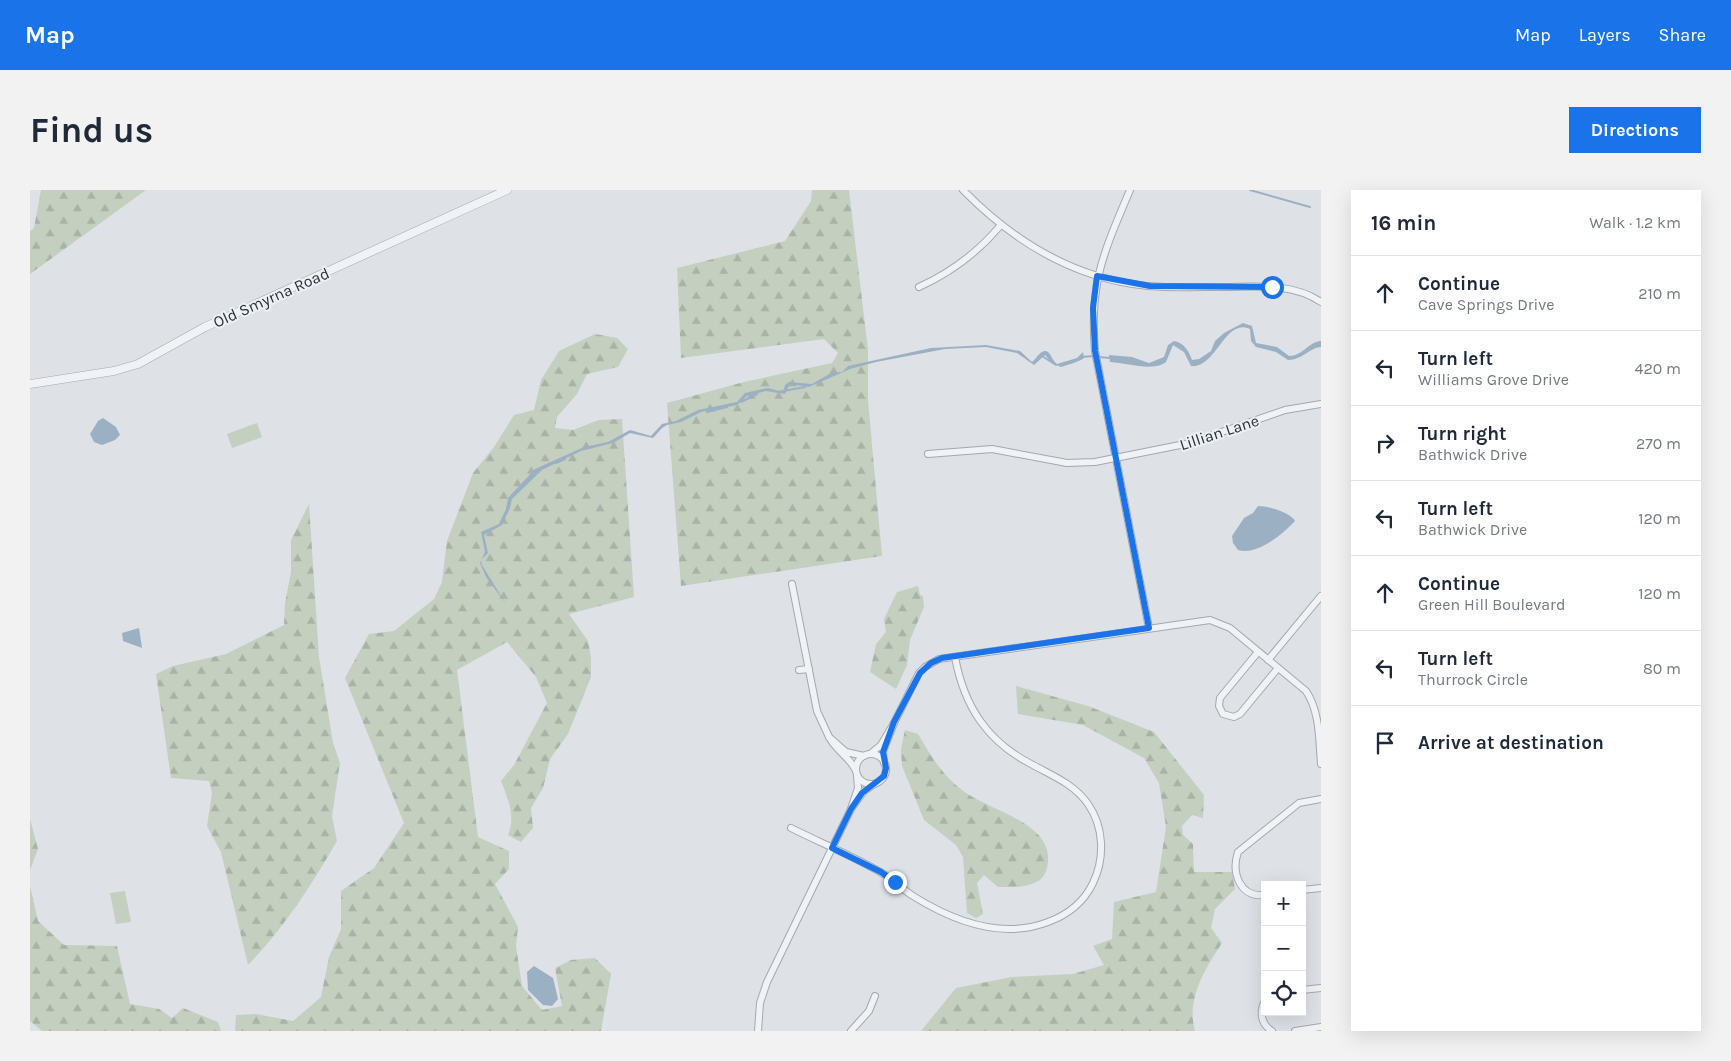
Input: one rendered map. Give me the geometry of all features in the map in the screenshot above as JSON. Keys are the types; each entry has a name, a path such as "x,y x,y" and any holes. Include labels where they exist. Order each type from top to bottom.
{"street":[{"name":"Old Smyrna Road","path":"30,384 114,371 138,364 218,321 507,190"},
{"path":"963,190 1000,226 1052,258 1097,276 1150,286 1281,287 1306,294 1321,302"},
{"path":"1130,190 1104,251 1097,276 1093,308 1095,351 1149,628"},
{"path":"919,287 963,261 1000,226"},
{"name":"Lillian Lane","path":"928,454 992,449 1074,463 1116,459 1199,441 1285,410 1321,404"},
{"path":"758,1031 760,1003 767,982 851,809 858,788 852,764 836,749 819,719 792,584"},
{"path":"1268,660 1321,596"},
{"path":"856,774 858,762 881,745 922,669 935,661 1195,621 1214,620 1230,628 1306,691 1313,701 1316,711 1321,764"},
{"path":"1258,652 1221,696 1219,706 1223,714 1232,717 1240,714 1278,668"},
{"path":"791,828 885,875 913,896 929,905 958,919 984,927 1016,929 1044,924 1068,912 1088,891 1097,872 1101,849 1097,825 1090,808 1069,784 1014,755 988,733 967,700 955,657"},
{"path":"799,670 809,669"},
{"path":"851,809 864,791 877,783 884,775 883,751 894,722"},
{"path":"829,737 849,754 877,756 885,764"},
{"path":"856,774 866,784 877,783"},
{"path":"1261,895 1252,895 1242,888 1237,873 1238,852 1299,802 1321,799"},
{"path":"1306,890 1321,888"},
{"path":"1306,990 1321,988"},
{"path":"851,1031 869,1011 874,996"},
{"path":"1262,1016 1266,1027 1272,1031"},
{"path":"1295,1031 1321,1027"}],"green space":[{"path":"41,190 146,190 30,274 30,231 34,228"},
{"path":"812,190 849,190 868,350 868,400 882,556 681,586 667,403 744,382 832,363 838,353 824,339 681,358 677,268 785,241 811,201"},
{"path":"595,334 617,338 628,349 618,367 587,374 577,394 557,417 555,428 573,430 599,420 622,419 634,597 569,614 588,641 591,658 591,677 568,734 550,759 543,788 531,808 533,828 521,842 508,835 511,814 501,781 514,765 547,703 536,677 507,642 457,670 478,837 509,851 509,869 495,884 518,927 516,946 522,986 542,1010 562,1006 555,968 571,960 595,958 611,974 601,1031 235,1031 236,1015 256,1014 293,1021 321,997 329,957 341,929 341,891 374,868 404,823 345,678 369,634 394,631 434,599 442,582 447,541 473,473 494,447 514,415 534,410 541,380 559,351"},
{"path":"257,423 262,437 232,448 227,434"},
{"path":"309,504 319,657 333,743 340,763 332,816 337,841 296,906 248,965 221,852 207,826 212,793 209,781 171,778 156,674 173,666 226,654 284,625 285,603 291,572 291,540"},
{"path":"918,586 920,595 923,596 924,607 910,640 907,665 896,689 870,672 876,644 886,632 884,619 897,592"},
{"path":"1016,686 1088,706 1154,732 1204,795 1203,818 1192,815 1182,826 1183,835 1193,844 1194,872 1232,872 1235,889 1215,909 1211,928 1222,943 1209,963 1195,996 1193,1019 1195,1031 921,1031 956,988 1012,977 1073,974 1104,965 1093,946 1112,939 1114,902 1156,892 1166,827 1159,783 1144,758 1083,725 1018,714"},
{"path":"905,730 918,734 943,771 962,790 1019,820 1032,829 1042,840 1048,853 1047,868 1040,880 1027,885 998,887 984,875 977,883 983,914 976,918 967,913 963,857 956,845 924,820 902,766 901,749"},
{"path":"30,819 38,849 30,870"},
{"path":"30,886 38,921 64,945 117,946 130,1004 159,1009 172,1018 183,1008 218,1022 221,1031 42,1031 30,1021"},
{"path":"125,891 131,922 116,924 110,893"}],"water":[{"path":"1243,323 1252,326 1256,343 1277,347 1289,356 1298,354 1316,342 1321,341 1321,347 1288,360 1276,352 1256,347 1251,341 1250,329 1241,327 1227,336 1207,360 1200,365 1191,366 1184,352 1173,345 1166,362 1161,365 1147,367 1110,362 1109,355 1132,357 1149,363 1164,357 1168,345 1174,341 1186,348 1192,360 1199,359 1211,351 1215,341 1224,333"},
{"path":"986,345 1020,351 1032,362 1042,352 1046,351 1057,364 1077,358 1083,352 1084,358 1061,367 1052,363 1045,355 1034,365 1017,353 986,347 945,349 850,369 809,387 790,384 785,394 766,391 747,396 737,405 701,412 681,422 667,425 653,438 630,433 613,443 581,451 542,470 512,499 502,525 484,535 488,553 482,559 485,552 481,532 499,524 506,509 508,498 535,469 584,447 608,442 630,430 651,436 662,424 676,421 698,410 737,402 745,393 768,388 783,392 785,385 789,382 812,384 831,373 842,372 848,366 931,348"},
{"path":"103,418 116,427 120,435 115,440 102,445 94,442 90,434 98,421"},
{"path":"1258,506 1278,510 1289,515 1295,521 1269,543 1253,550 1238,550 1233,543 1232,536 1244,518 1253,513"},
{"path":"481,561 506,604 486,577 480,563"},
{"path":"139,628 142,648 123,641 122,633"},
{"path":"534,966 553,978 558,999 552,1006 543,1005 528,990 527,972"}],"waterway":[{"path":"1250,190 1310,207"},
{"path":"1042,356 1056,365"},
{"path":"1081,357 1094,356"},
{"path":"1098,357 1111,358"},
{"path":"778,392 805,387"},
{"path":"741,402 757,394"},
{"path":"707,412 727,407"},
{"path":"556,463 565,459"}],"route":[{"path":"895,882 881,872 832,848 851,809 862,793 880,781 884,776 886,768 883,757 884,749 894,722 922,669 942,658 1149,628 1095,351 1093,308 1097,276 1120,282 1150,286 1272,287"}]}
